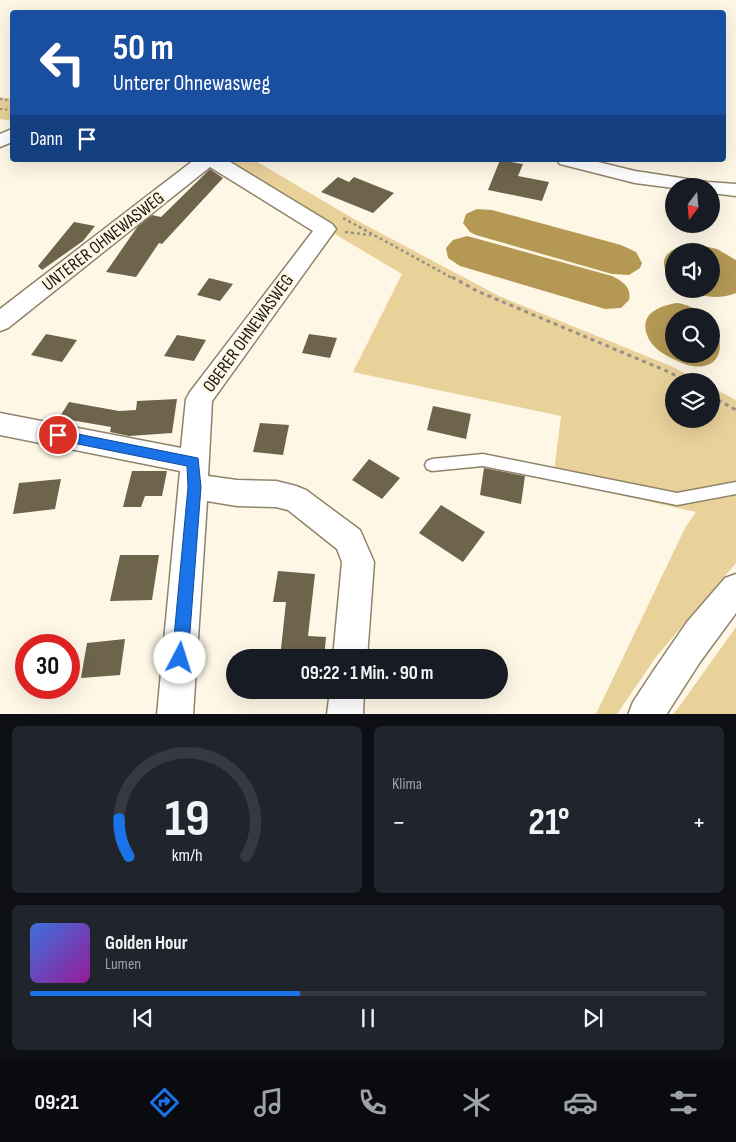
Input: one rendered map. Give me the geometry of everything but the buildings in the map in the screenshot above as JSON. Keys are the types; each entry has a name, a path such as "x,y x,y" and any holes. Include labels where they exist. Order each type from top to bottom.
{"street":[{"name":"UNTERER OHNEWASWEG","path":"0,322 205,162"},
{"path":"214,162 333,223"},
{"path":"576,162 635,176 665,181"},
{"path":"720,188 736,190"},
{"name":"OBERER OHNEWASWEG","path":"175,714 200,399 333,223"},
{"path":"0,424 194,474 237,493 276,494 296,499 349,540 358,562 351,649"},
{"path":"646,714 668,675 714,614 736,589"},
{"path":"345,714 346,699"}],"lane":[{"path":"432,465 483,460 677,500 736,488"}],"path":[{"path":"333,223 375,235"},
{"path":"333,223 375,235 477,291 671,373"},
{"path":"720,401 736,410"}],"shaded area":[{"path":"0,97 10,99 10,121 0,119"},
{"path":"220,162 257,162 354,219 499,296 685,373 665,373 665,428 720,428 720,392 736,400 736,563 656,657 617,714 596,714 685,528 696,512 553,480 561,416 353,372 402,274 333,233 325,222"},
{"path":"477,209 492,210 621,245 636,252 642,263 640,268 629,275 612,274 476,235 470,232 463,223 466,214"},
{"path":"467,236 612,276 623,282 628,288 629,300 621,308 605,309 460,266 448,258 446,248 453,240"},
{"path":"720,251 736,260 736,293 720,296"},
{"path":"678,303 692,308 665,308 665,355 651,343 645,327 649,316 665,306"},
{"path":"684,363 710,363 707,365 692,366"},
{"path":"736,627 736,714 673,714 681,704"}],"route":[{"path":"58,435 194,462 194,487 180,658"}]}
